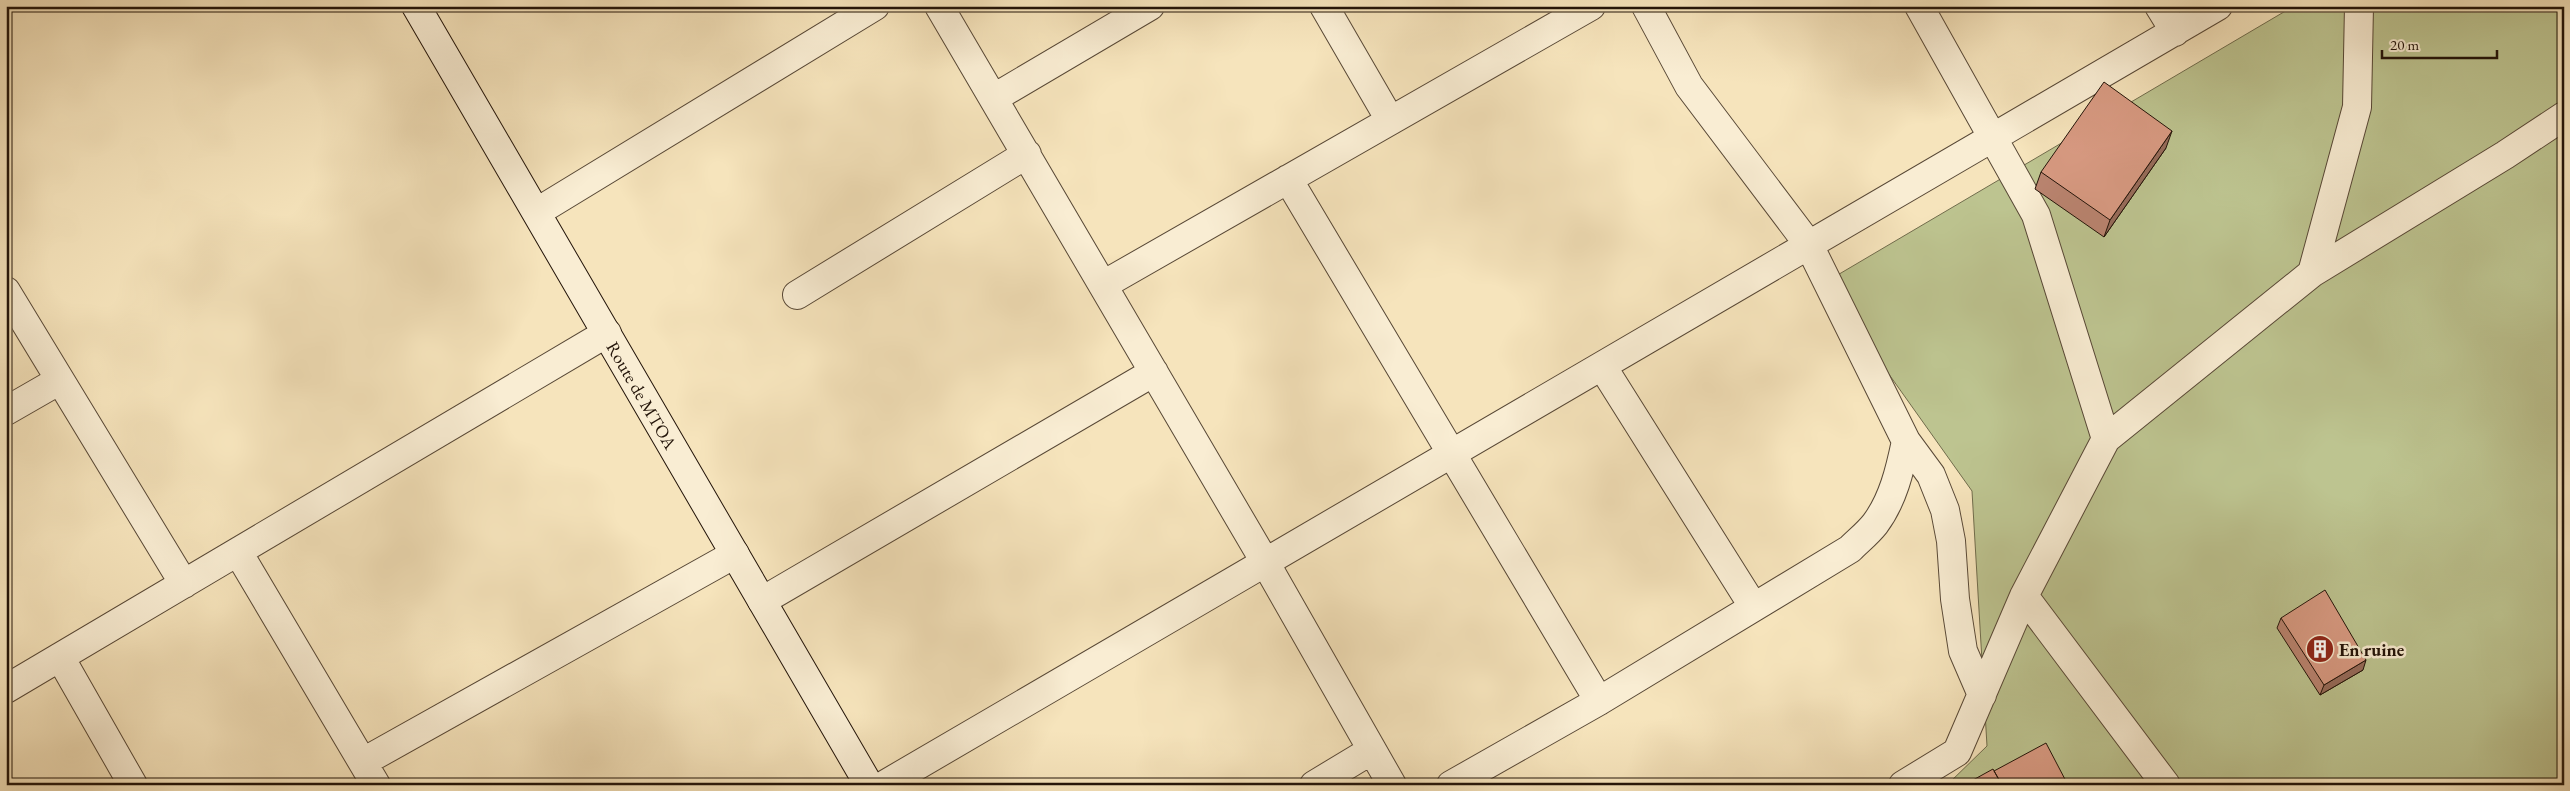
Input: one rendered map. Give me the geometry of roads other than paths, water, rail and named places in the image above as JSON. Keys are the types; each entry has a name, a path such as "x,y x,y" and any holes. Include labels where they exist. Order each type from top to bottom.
{"street":[{"name":"Route de MTOA","path":"416,6 869,785"},
{"path":"537,212 875,6"},
{"path":"939,6 1266,562 1392,785"},
{"path":"994,98 1150,6"},
{"path":"1324,6 1390,120"},
{"path":"1103,285 1591,6"},
{"path":"1646,6 1689,86 1809,245 1906,441 1931,475 1944,510 1951,541 1955,599 1963,651 1982,695"},
{"path":"1919,6 2036,215 2106,439"},
{"path":"2159,6 2175,32"},
{"path":"884,785 2218,6"},
{"path":"2312,273 2357,107 2358,6"},
{"path":"1903,785 1957,752 2024,596 2106,439 2312,273 2505,155 2564,116"},
{"path":"797,295 1027,154"},
{"path":"1288,179 1599,701"},
{"path":"6,291 184,584"},
{"path":"6,689 607,333"},
{"path":"1602,366 1753,606"},
{"path":"762,601 1154,372"},
{"path":"6,411 60,380"},
{"path":"1451,785 1599,701 1850,549 1874,524 1889,500 1900,472 1906,441"},
{"path":"238,552 369,774 735,554"},
{"path":"2024,596 2166,785"},
{"path":"60,657 133,785"},
{"path":"1314,785 1372,750"}],"place":[{"name":"En ruine","path":"2320,649"}]}
